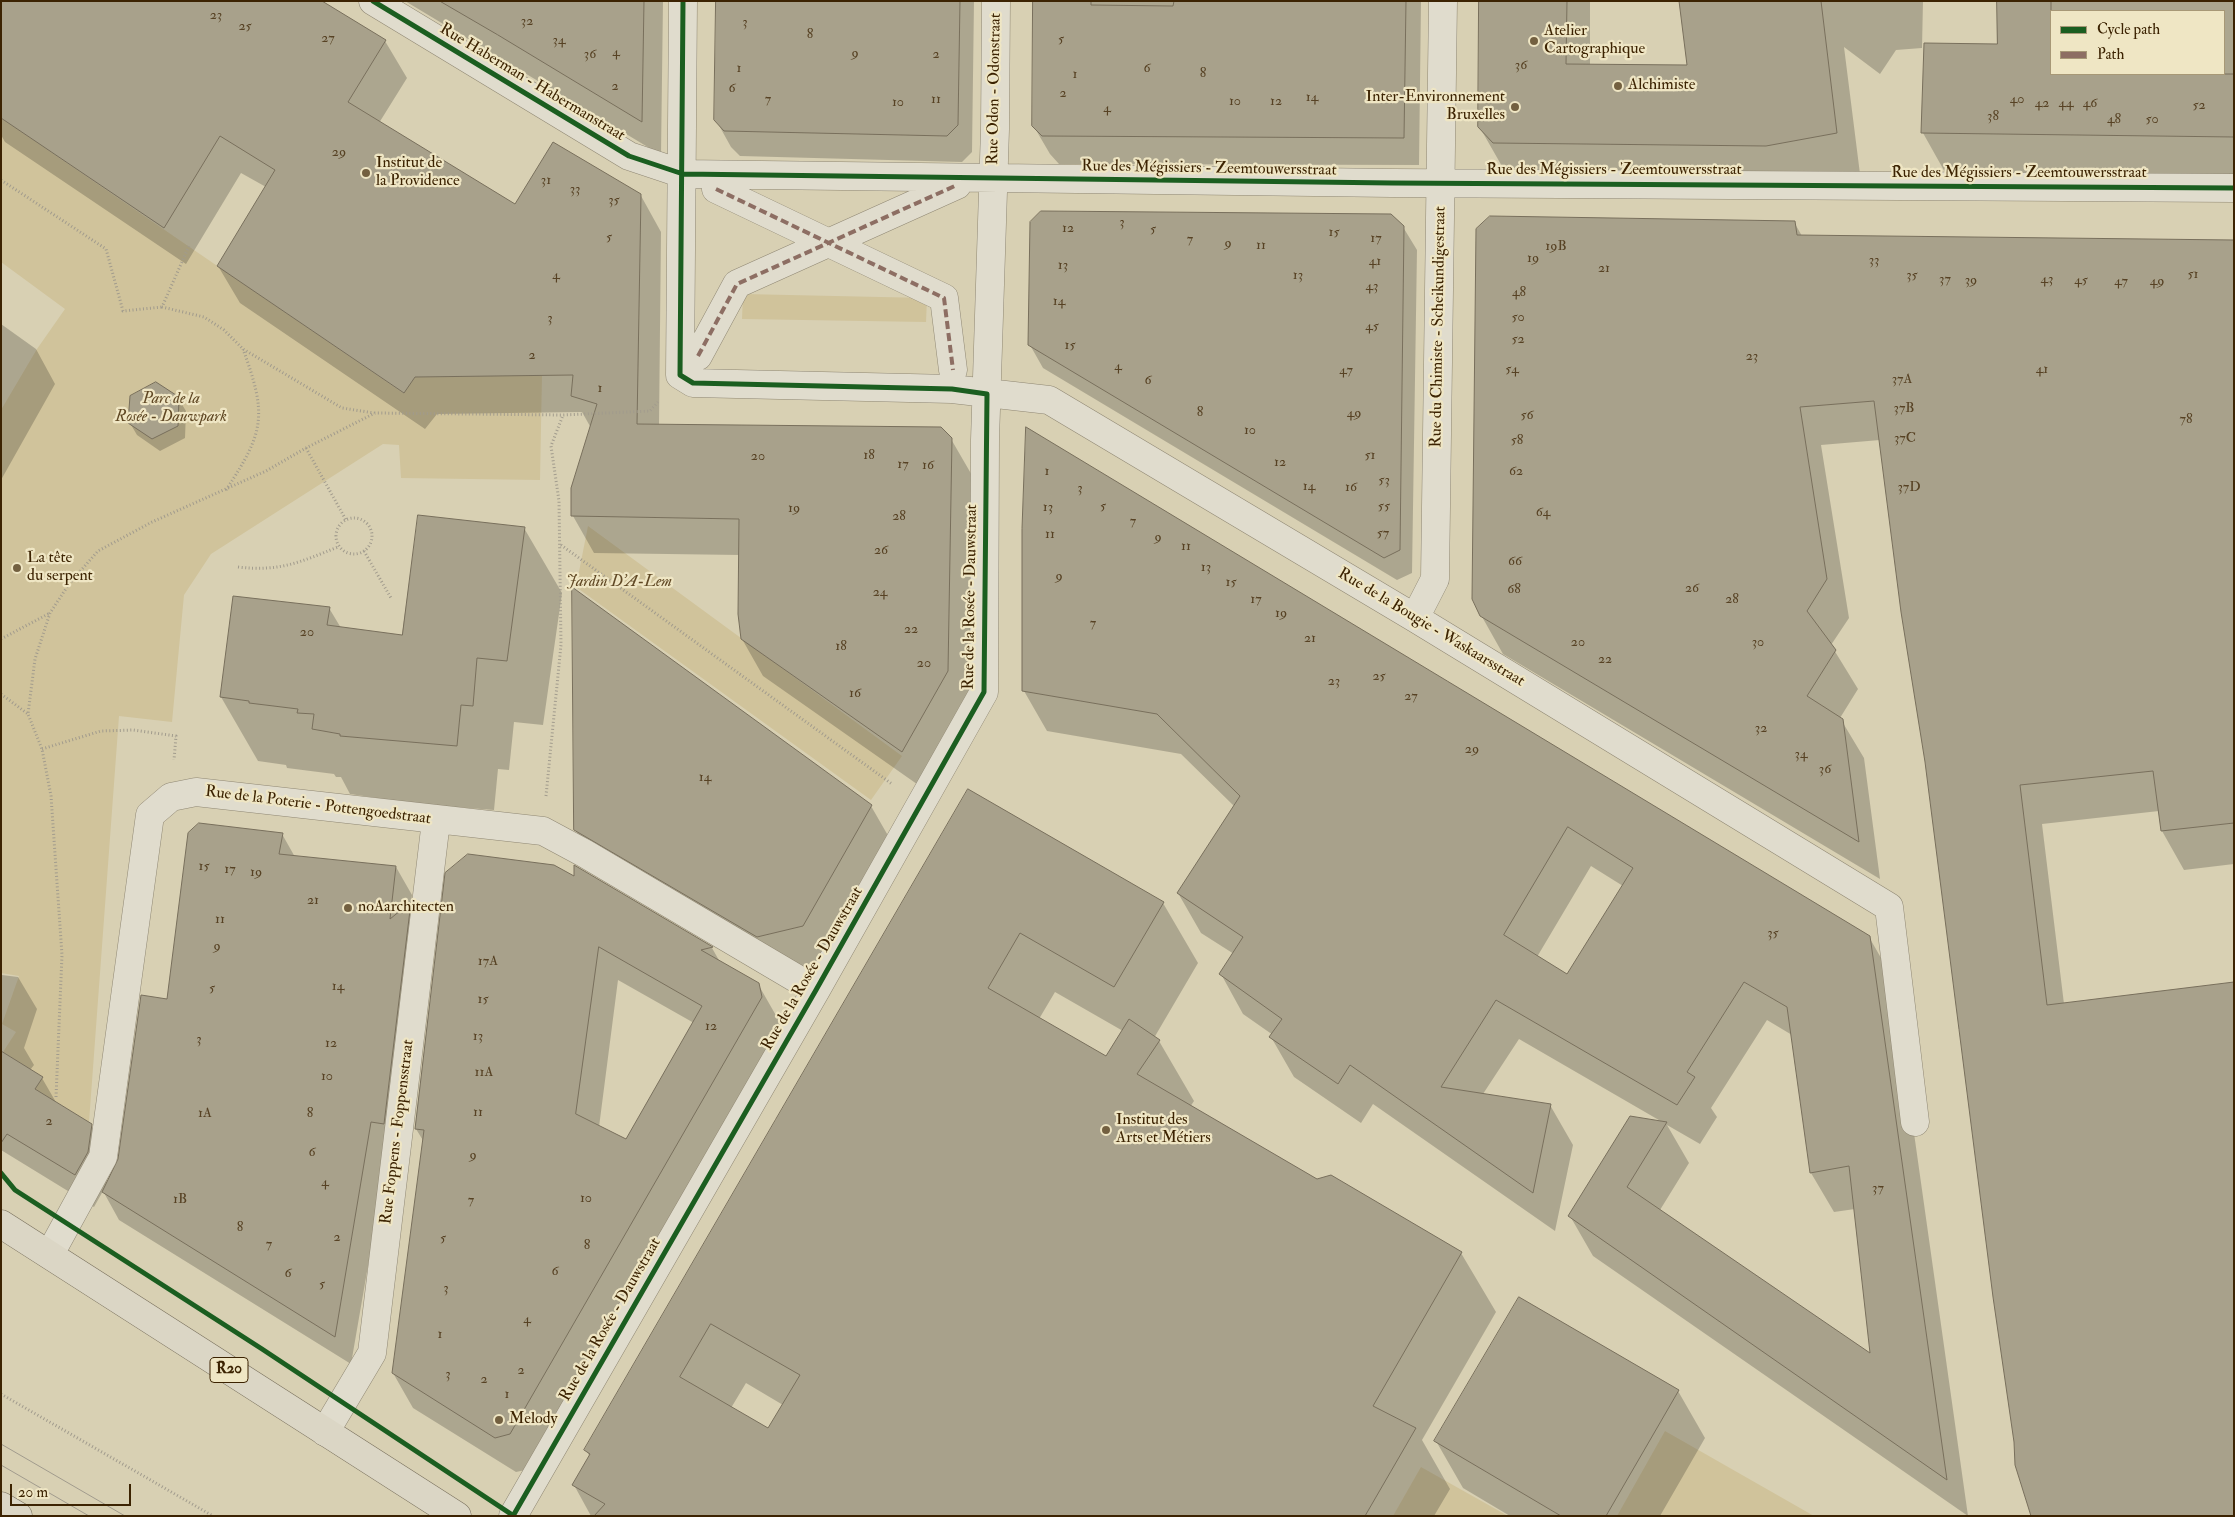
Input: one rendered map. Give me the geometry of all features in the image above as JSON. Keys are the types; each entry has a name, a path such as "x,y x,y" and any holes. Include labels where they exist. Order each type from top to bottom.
{"main road":[{"name":"R20","path":"1,1224 457,1516"},
{"path":"1,1506 18,1516"}],"street":[{"name":"Rue Haberman - Habermanstraat","path":"373,1 629,156 683,174 993,177"},
{"path":"683,1 683,174"},
{"name":"Rue Odon - Odonstraat","path":"987,394 996,1"},
{"name":"Rue du Chimiste - Scheikundigestraat","path":"1415,618 1434,579 1443,1"},
{"name":"Rue de la Bougie - Waskaarsstraat","path":"683,174 680,375 693,383 952,389 1049,400 1415,618 1889,907 1915,1122"},
{"name":"Rue des Mégissiers - Zeemtouwersstraat","path":"993,177 1441,184 2234,188"},
{"path":"698,356 737,284 957,185"},
{"path":"716,189 944,298 954,370"},
{"name":"Rue de la Rosée - Dauwstraat","path":"513,1516 816,990 984,692 987,394"},
{"name":"Rue de la Poterie - Pottengoedstraat","path":"50,1254 103,1157 150,815 171,797 196,792 543,831 593,858 816,990"},
{"name":"Rue Foppens - Foppensstraat","path":"325,1432 372,1353 436,820"}],"path":[{"path":"1,180 106,249 123,311 162,307 204,317 224,330 243,349 342,408 375,413 563,415 650,411 662,397"},
{"path":"162,307 189,246"},
{"path":"226,490 249,455 260,418 257,389 243,349"},
{"path":"56,1097 62,955 51,796 42,749 28,714 36,659 50,613 69,584 98,551 152,522 266,471 306,448 375,413"},
{"path":"543,831 561,645 559,501 551,446 563,415"},
{"path":"306,448 346,520"},
{"path":"358,518 367,523 371,530 372,538 364,551 355,554 338,547 336,531 346,520 358,518"},
{"path":"561,545 921,805"},
{"path":"238,567 261,570 288,567 338,547"},
{"path":"364,551 391,598"},
{"path":"1,639 50,613"},
{"path":"1,694 28,714"},
{"path":"42,749 101,731 133,730 176,736 171,797"},
{"path":"1,1394 213,1516"}],"green space":[{"name":"Parc de la Rosée - Dauwpark","path":"1,118 403,393 415,377 542,375 540,480 401,478 399,445 383,444 211,554 184,595 172,722 119,716 89,1122 35,1089 43,1077 3,1052 16,1032 2,1024 19,976 1,973 1,410 37,349 65,309 1,262"},
{"path":"743,294 927,298 926,322 742,319"},
{"name":"Jardin D'A-Lem","path":"588,526 902,756 871,800 576,587"},
{"path":"1665,1431 1814,1516 1617,1516"},
{"path":"1421,1467 1508,1516 1393,1516"}],"building":[{"path":"1,1 322,1 386,40 348,102 515,204 553,142 641,194 637,424 941,427 952,438 948,671 902,752 741,639 738,614 739,519 571,516 571,488 597,404 571,396 573,375 415,377 404,393 217,266 275,170 220,136 164,228 1,118"},
{"path":"440,1 644,1 642,122 498,35"},
{"path":"716,1 960,1 958,125 947,136 724,131 714,120"},
{"path":"1033,1 1091,1 1091,5 1173,6 1174,1 1406,1 1404,138 1042,136 1032,126"},
{"name":"Alchimiste","path":"1479,1 1567,1 1566,64 1687,65 1679,1 1821,1 1837,133 1766,146 1493,143 1478,127"},
{"path":"1997,1 2051,1 2050,75 2234,74 2234,137 1921,133 1924,43 1997,44"},
{"path":"1041,211 1391,214 1404,226 1400,550 1384,558 1028,345 1030,222"},
{"path":"1490,216 1795,221 1797,235 2234,240 2234,823 2161,831 2153,771 2020,785 2047,1005 2234,982 2234,1516 2031,1516 2015,1465 2014,1442 1993,1297 1925,762 1901,612 1874,401 1800,407 1827,579 1807,611 1836,650 1807,696 1843,719 1859,842 1480,616 1472,599 1476,229"},
{"path":"156,382 179,397 178,426 152,439 128,423 130,396"},
{"path":"1026,427 1870,936 1947,1480 1568,1216 1630,1116 1667,1122 1627,1187 1870,1353 1849,1166 1810,1173 1787,1007 1744,982 1687,1072 1695,1077 1677,1105 1496,1000 1441,1087 1551,1104 1533,1193 1350,1065 1338,1084 1269,1037 1282,1019 1219,974 1243,937 1177,893 1240,796 1157,714 1022,691 1022,529","holes":["1568,827 1633,868 1567,974 1504,935"]},
{"path":"418,515 525,527 507,661 477,658 473,706 461,705 457,746 340,736 340,734 312,729 314,714 297,713 298,709 249,703 249,701 220,697 233,596 330,607 327,625 402,635"},
{"path":"572,587 872,805 803,926 757,937 574,830"},
{"name":"Institut des Arts et Métiers","path":"968,789 1164,902 1114,987 1020,933 988,988 1106,1056 1129,1019 1160,1040 1137,1074 1317,1179 1331,1175 1462,1252 1373,1406 1416,1428 1365,1516 594,1516 605,1504 572,1485 590,1454 584,1450","holes":["711,1324 800,1375 768,1428 680,1377"]},
{"path":"199,823 283,833 279,854 396,866 390,919 411,902 384,1124 371,1122 335,1337 102,1192 118,1159 141,995 167,999 188,833"},
{"path":"468,854 554,865 574,876 574,865 713,947 701,950 759,983 762,997 510,1434 495,1438 392,1373 424,1130 415,1129 445,873","holes":["599,947 702,1006 626,1139 576,1114"]},
{"path":"1,1051 43,1077 35,1089 92,1124 88,1152 75,1175 7,1134 1,1143"},
{"path":"1519,1297 1679,1390 1606,1516 1561,1516 1434,1441"}],"tram line":[{"path":"1,1444 125,1516"},
{"path":"1,1465 89,1516"}],"marked path":[{"path":"698,356 737,284 957,185"},
{"path":"716,189 944,298 953,370"}],"cycle path":[{"path":"373,1 629,156 683,174 1392,183 2234,188"},
{"path":"513,1516 816,990 984,692 987,394 952,389 693,383 680,375 683,1"},
{"path":"1,1173 15,1190 262,1349 514,1516"}],"place":[{"name":"Atelier Cartographique","path":"1534,41"},
{"name":"Alchimiste","path":"1618,86"},
{"name":"Inter-Environnement Bruxelles","path":"1515,107"},
{"name":"Institut de la Providence","path":"366,173"},
{"name":"La tête du serpent","path":"17,568"},
{"name":"noAarchitecten","path":"348,908"},
{"name":"Institut des Arts et Métiers","path":"1106,1130"},
{"name":"Melody","path":"499,1420"}]}
